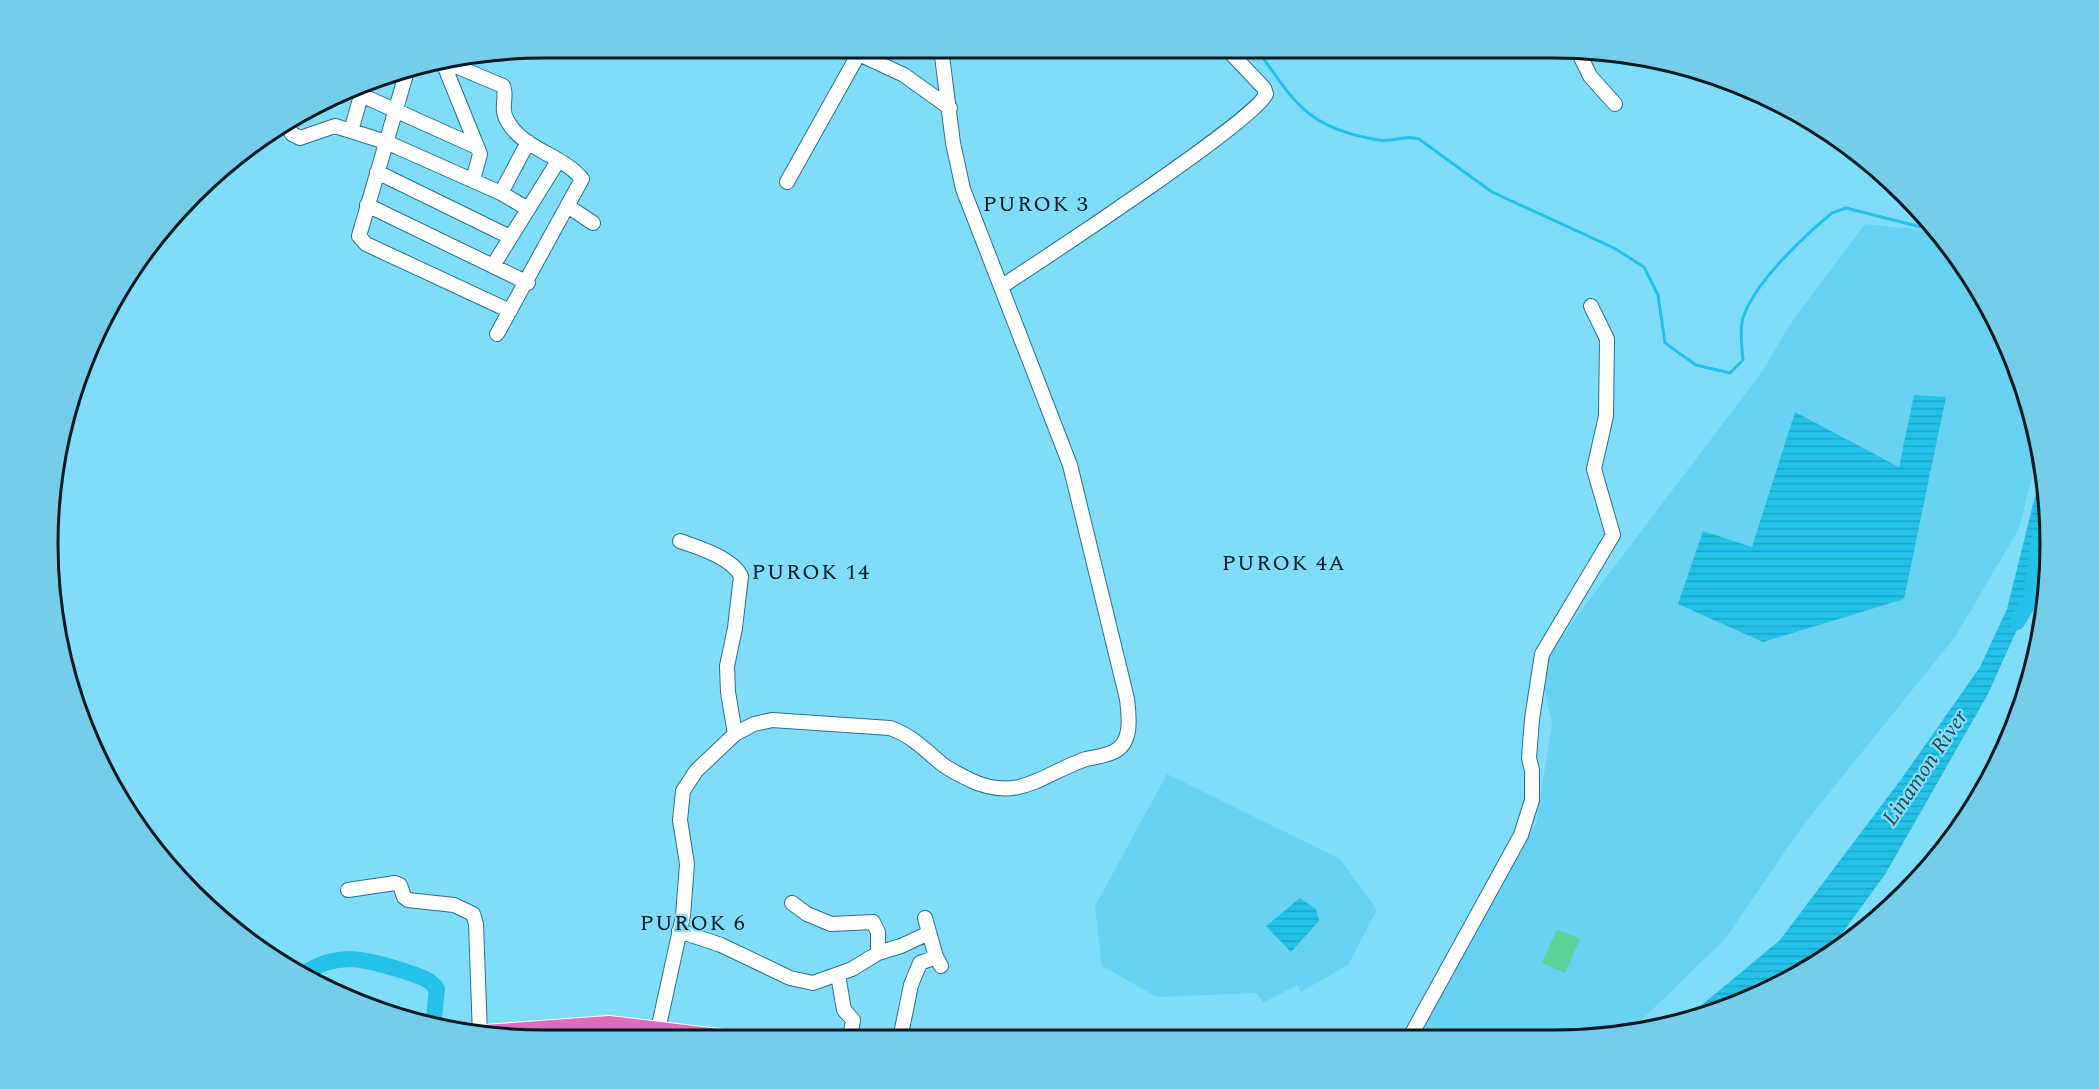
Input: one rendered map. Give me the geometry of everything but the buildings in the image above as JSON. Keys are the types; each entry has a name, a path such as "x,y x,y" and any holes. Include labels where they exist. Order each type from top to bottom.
{"highway":[{"path":"555,1030 597,1027 658,1030"}],"street":[{"path":"787,182 849,58"},
{"path":"867,58 904,75 950,108"},
{"path":"658,1030 679,931 687,864 680,811 683,791 696,771 735,734 754,724 772,720 890,728 908,735 958,774 981,785 1001,790 1025,787 1078,762 1112,753 1122,745 1129,728 1127,699 1078,492 1002,286 967,201 953,144 942,58"},
{"path":"1002,286 1192,155 1260,104 1266,94 1263,86 1236,58"},
{"path":"1582,60 1590,76 1615,104"},
{"path":"459,67 503,86 503,112 508,123 528,142 582,179 528,283 497,334"},
{"path":"446,69 477,147 479,163 473,180"},
{"path":"404,79 359,236 366,244 510,311"},
{"path":"366,92 395,110 477,147"},
{"path":"351,131 362,94"},
{"path":"290,130 300,138 335,126 386,142 501,193 528,209"},
{"path":"501,193 528,142"},
{"path":"494,264 558,161"},
{"path":"377,172 510,237"},
{"path":"367,205 494,264 528,283"},
{"path":"569,207 593,223"},
{"path":"1414,1030 1521,835 1532,800 1532,770 1529,758 1532,719 1542,654 1613,535 1594,468 1606,416 1607,339 1591,306"},
{"path":"680,541 717,557 737,570 741,576 735,628 727,666 728,692 735,734"},
{"path":"348,890 395,883 400,885 404,897 408,900 453,905 473,914 476,924 480,1026"},
{"path":"792,903 807,914 831,924 873,922 878,932 878,953"},
{"path":"902,1030 907,1001 917,970 923,961 939,961 925,918"},
{"path":"679,931 722,945 801,982 813,983 852,969 878,953 901,946 929,933"},
{"path":"837,975 844,1010 853,1020 851,1030"}],"shaded area":[{"path":"1865,224 1925,231 1959,274 1975,302 2004,359 2015,388 2034,468 2019,529 1955,637 1804,824 1725,939 1639,1023 1586,1029 1426,1030 1423,1023 1536,824 1552,724 1540,665 1761,373 1791,323"},
{"path":"1167,774 1340,859 1377,910 1348,965 1301,992 1297,985 1263,1003 1257,993 1157,997 1102,966 1095,906"}],"green space":[{"path":"1557,929 1580,939 1565,973 1542,963"}],"water":[{"path":"1914,395 1946,397 1904,599 1763,642 1678,604 1703,531 1752,547 1795,412 1899,467"},
{"path":"2037,489 2040,547 2028,605 1988,694 1886,873 1838,939 1825,949 1740,994 1697,1009 1780,940 1902,778 1980,667 2007,609"},
{"path":"1300,898 1316,909 1319,921 1291,952 1266,926"}],"waterway":[{"path":"1263,58 1294,99 1319,120 1354,135 1378,140 1409,137 1419,139 1492,192 1614,248 1644,267 1658,295 1665,343 1696,365 1730,373 1743,360 1741,328 1749,304 1781,261 1832,213 1846,208 1922,227"},
{"name":"Linamon River","path":"2017,622 2031,599 2039,541"},
{"path":"311,970 328,962 351,959 375,963 421,977 437,989 434,1017"}],"district":[{"name":"PUROK 3","path":"1036,203"},
{"name":"PUROK 4A","path":"1284,562"},
{"name":"PUROK 14","path":"811,571"},
{"name":"PUROK 6","path":"693,922"}]}
